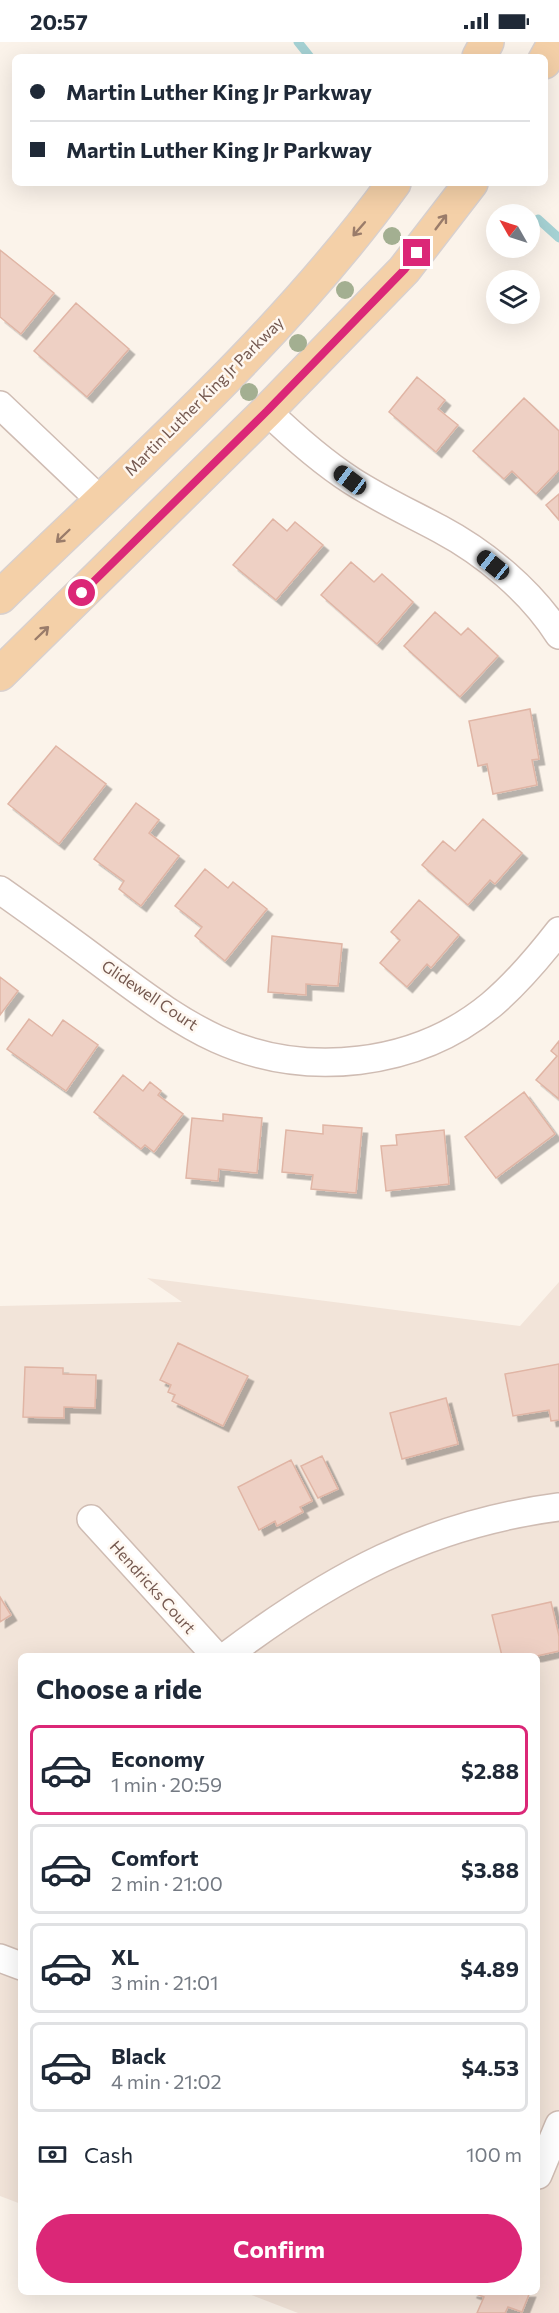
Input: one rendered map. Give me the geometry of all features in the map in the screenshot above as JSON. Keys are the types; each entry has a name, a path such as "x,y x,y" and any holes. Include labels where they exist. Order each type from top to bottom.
{"main road":[{"name":"Martin Luther King Jr Parkway","path":"0,597 271,332 372,214 392,186"},
{"path":"0,674 267,411 404,270 469,186"}],"street":[{"path":"0,405 100,500"},
{"path":"267,411 301,443 350,480 478,553 528,596 559,635"},
{"name":"Glidewell Court","path":"0,890 174,1016 217,1039 257,1054 295,1060 338,1063 379,1058 429,1043 490,1006 513,985 559,932"},
{"path":"230,1653 265,1626 316,1593 394,1551 465,1526 529,1511 559,1507"},
{"name":"Hendricks Court","path":"91,1519 213,1653"},
{"path":"0,1958 18,1965"},
{"path":"540,2167 559,2125"},
{"path":"540,2175 559,2183"}],"shaded area":[{"path":"147,1278 520,1326 559,1282 559,2313 298,2313 252,2295 540,2295 540,1653 18,1653 18,2203 0,2196 0,1306 182,1302"}],"building":[{"path":"0,250 54,293 21,334 0,317"},
{"path":"76,303 129,349 87,397 34,351"},
{"path":"417,377 445,400 438,409 458,425 436,452 389,412"},
{"path":"524,398 559,431 559,470 536,494 512,471 504,479 473,451"},
{"path":"559,494 559,520 546,505"},
{"path":"273,519 287,531 295,522 323,545 276,600 233,565"},
{"path":"351,562 374,582 382,574 413,602 377,644 321,595"},
{"path":"435,612 461,635 468,628 498,656 460,697 404,646"},
{"path":"530,709 539,759 532,760 537,785 493,794 487,764 478,766 469,721"},
{"path":"56,746 106,784 59,844 8,804"},
{"path":"136,803 159,820 149,833 179,856 141,906 119,889 124,881 94,859"},
{"path":"483,819 522,853 495,884 490,880 468,905 422,865 443,841 455,851"},
{"path":"205,869 228,888 233,882 267,909 225,961 195,936 202,927 175,906"},
{"path":"419,900 459,935 431,968 427,964 407,987 380,963 400,940 391,932"},
{"path":"272,936 342,944 338,986 306,984 306,995 268,992"},
{"path":"0,977 18,991 0,1015"},
{"path":"29,1019 52,1036 63,1020 98,1045 66,1091 7,1049"},
{"path":"559,1041 559,1099 536,1080 557,1056 551,1051"},
{"path":"123,1075 143,1091 150,1082 161,1091 158,1095 183,1114 154,1152 145,1145 141,1149 94,1112"},
{"path":"524,1092 555,1134 496,1178 465,1137"},
{"path":"223,1114 262,1118 257,1173 219,1169 218,1181 186,1178 192,1118 223,1121"},
{"path":"323,1125 362,1128 356,1193 311,1189 313,1175 282,1172 286,1130 323,1134"},
{"path":"444,1130 449,1184 386,1191 381,1146 397,1145 396,1135"},
{"path":"178,1343 248,1376 223,1426 172,1401 175,1395 168,1392 171,1385 160,1380"},
{"path":"559,1364 559,1420 551,1421 549,1410 513,1416 505,1374"},
{"path":"25,1367 63,1368 63,1374 96,1375 95,1408 64,1407 64,1418 23,1417"},
{"path":"446,1398 458,1444 402,1459 390,1413"},
{"path":"322,1456 338,1489 318,1498 301,1466"},
{"path":"291,1460 312,1501 300,1507 303,1512 277,1526 275,1521 259,1530 238,1487"},
{"path":"0,1597 11,1615 0,1622"},
{"path":"551,1602 559,1636 559,1651 540,1655 540,1653 501,1653 492,1615"},
{"path":"479,2295 529,2295 522,2312 508,2307 505,2313 477,2313 484,2297"}],"waterway":[{"path":"298,42 308,54"},
{"path":"540,221 559,238"}],"route":[{"path":"82,593 267,411 404,270 417,253"}]}
